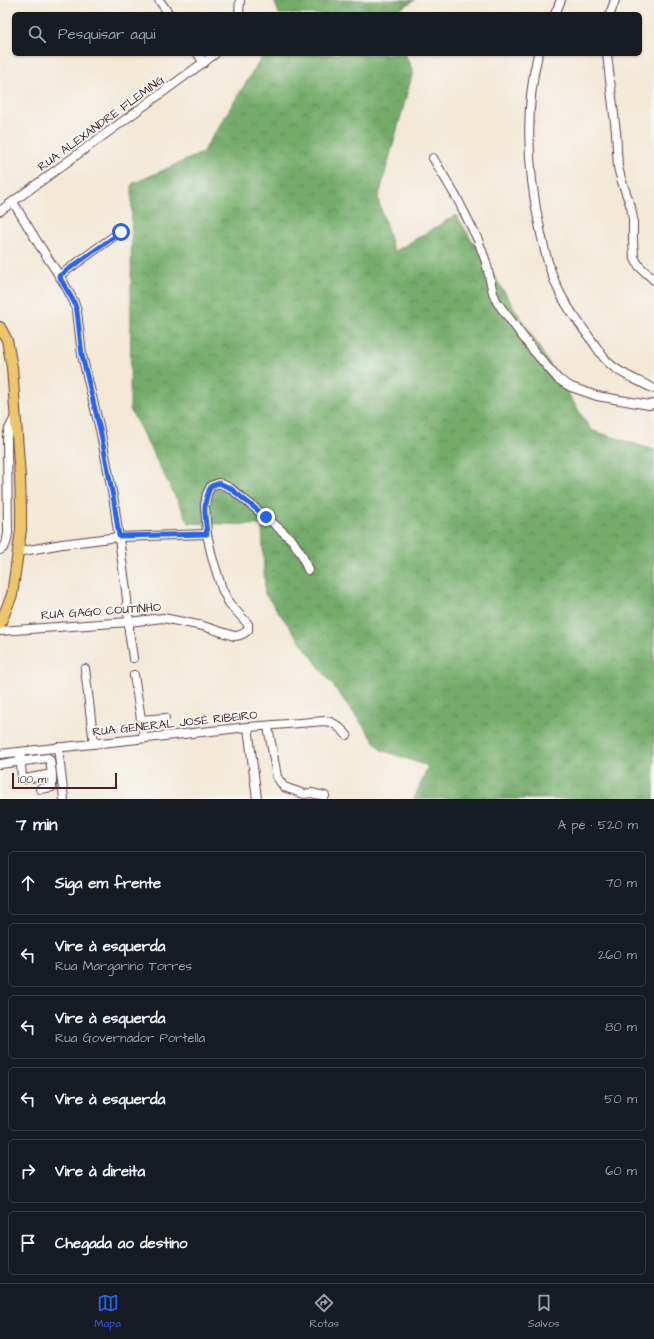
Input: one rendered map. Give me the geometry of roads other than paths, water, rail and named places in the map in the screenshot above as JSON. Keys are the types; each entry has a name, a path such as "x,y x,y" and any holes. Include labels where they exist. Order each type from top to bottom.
{"main road":[{"path":"0,328 7,340 9,350 16,414 21,490 21,530 12,596 0,624"}],"street":[{"path":"159,0 168,12"},
{"path":"239,12 240,0"},
{"path":"556,12 561,0"},
{"path":"611,12 615,0"},
{"path":"199,56 204,63"},
{"name":"RUA ALEXANDRE FLEMING","path":"0,211 213,56"},
{"path":"538,56 530,108 530,164 535,204 549,266 566,307 605,359 619,370 654,389"},
{"path":"607,56 616,132 618,167 631,207 633,219 634,257 639,266 654,280"},
{"path":"432,158 458,200 478,240 486,262 493,293 497,302 532,349 558,379 571,387 597,396 649,405 654,404"},
{"path":"13,202 59,276 74,302 77,311 82,355 101,434 114,502 133,658"},
{"path":"59,276 121,232"},
{"path":"0,550 4,548 6,544 8,524 7,437 16,414"},
{"path":"18,552 119,536 207,534 205,505 207,494 211,486 219,483 230,488 292,540 302,555 308,570"},
{"name":"RUA GAGO COUTINHO","path":"0,630 169,618 203,626 234,636 244,634 248,630 248,624 229,603 222,589 212,557 207,534"},
{"path":"85,669 94,744"},
{"path":"134,675 144,738"},
{"path":"141,720 165,718"},
{"name":"RUA GENERAL JOSÉ RIBEIRO","path":"0,754 248,727 325,721 332,722 338,726 346,735"},
{"path":"268,726 277,776 284,787 304,794 325,796"},
{"path":"248,727 257,799"},
{"path":"58,747 64,799"},
{"path":"20,752 22,777 24,779 52,774"},
{"path":"0,764 48,758 50,760 52,774 52,787 40,789"}]}
